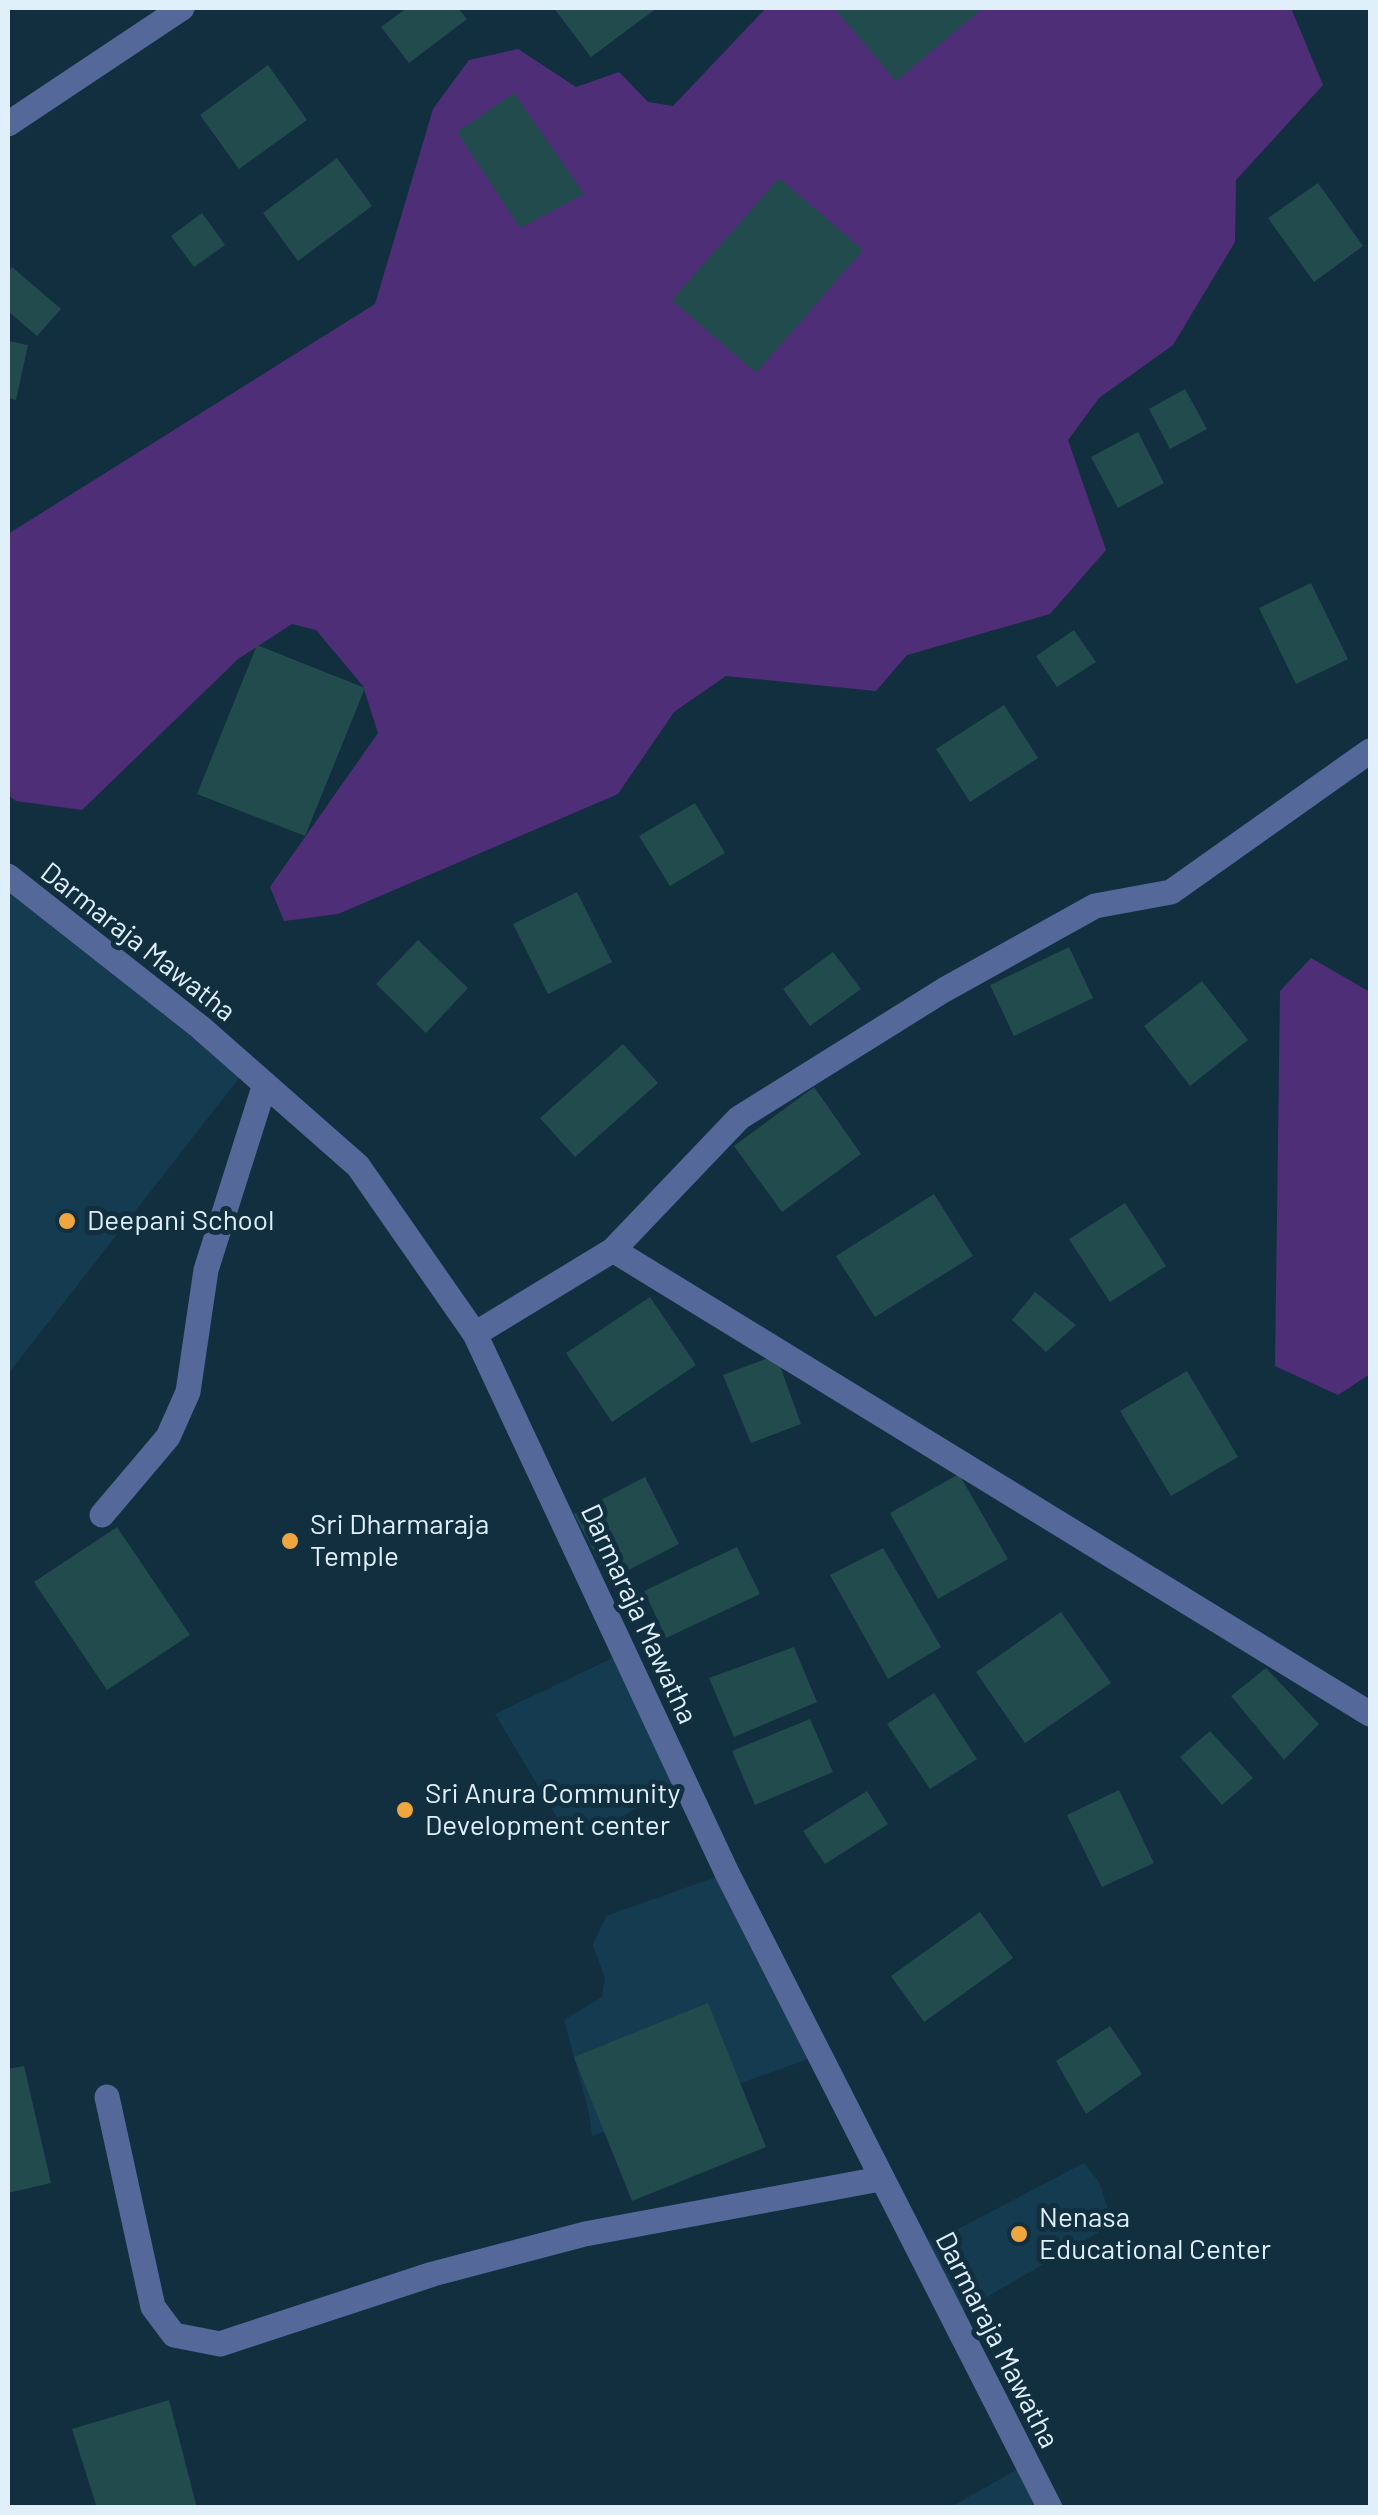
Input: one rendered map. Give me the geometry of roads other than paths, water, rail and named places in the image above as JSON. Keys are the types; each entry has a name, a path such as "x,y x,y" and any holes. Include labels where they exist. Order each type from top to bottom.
{"street":[{"path":"8,124 182,8"},
{"path":"475,1334 613,1250 739,1118 944,990 1095,906 1172,892 1370,751"},
{"name":"Darmaraja Mawatha","path":"8,876 200,1027 358,1166 475,1334 726,1873 1050,2508"},
{"path":"102,1515 168,1437 188,1392 206,1270 265,1084"},
{"path":"613,1250 1365,1704"},
{"path":"107,2097 152,2306 174,2335 220,2344 432,2274 584,2234 880,2179"}],"place":[{"name":"Deepani School","path":"67,1221"},
{"name":"Sri Dharmaraja Temple","path":"290,1541"},
{"name":"Sri Anura Community Development center","path":"405,1810"},
{"name":"Nenasa Educational Center","path":"1019,2234"}]}
